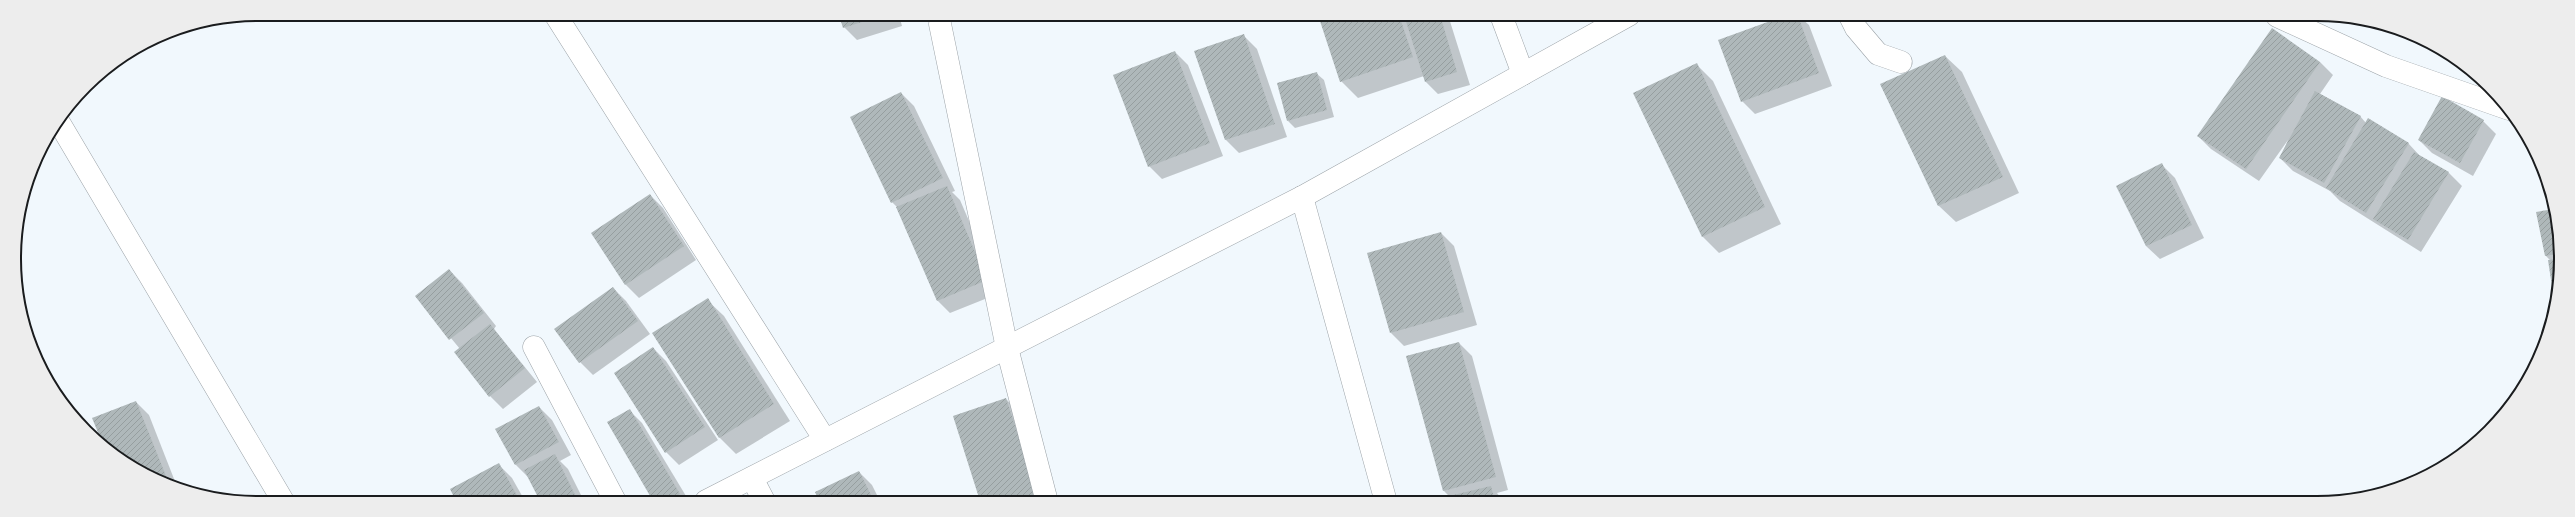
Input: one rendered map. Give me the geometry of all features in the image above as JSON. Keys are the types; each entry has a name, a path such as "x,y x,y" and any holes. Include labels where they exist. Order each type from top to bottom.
{"street":[{"path":"558,21 825,440"},
{"path":"1503,21 1523,74"},
{"path":"716,496 1302,197 1618,21"},
{"path":"1852,21 1856,28 1878,54 1901,62"},
{"path":"2288,21 2386,66 2497,105"},
{"path":"940,24 1007,348 1045,496"},
{"path":"61,126 280,496"},
{"path":"1302,197 1384,496"},
{"path":"534,347 612,496"},
{"path":"752,478 761,496"}],"building":[{"path":"841,21 865,21 843,28"},
{"path":"1320,21 1401,21 1413,57 1340,82"},
{"path":"1406,21 1442,21 1457,72 1425,82"},
{"path":"1770,21 1800,21 1819,73 1741,102 1718,40"},
{"path":"2272,28 2320,62 2246,169 2197,136"},
{"path":"1244,34 1275,124 1225,140 1194,51"},
{"path":"1175,51 1210,143 1148,167 1113,75"},
{"path":"1945,55 2003,177 1938,206 1880,84"},
{"path":"1697,63 1765,207 1702,237 1633,93"},
{"path":"1317,72 1327,110 1287,121 1277,83"},
{"path":"2315,91 2361,116 2324,183 2279,158"},
{"path":"901,92 943,178 891,203 850,117"},
{"path":"2442,96 2484,120 2460,163 2418,140"},
{"path":"2368,118 2409,143 2366,213 2326,188"},
{"path":"2414,152 2449,172 2408,240 2373,219"},
{"path":"2162,163 2192,225 2146,246 2116,186"},
{"path":"947,186 987,280 937,301 896,207"},
{"path":"650,194 684,246 625,285 591,233"},
{"path":"2549,210 2552,228 2554,255 2545,256 2536,212"},
{"path":"1441,232 1464,312 1390,333 1367,253"},
{"path":"2554,259 2552,287 2548,260"},
{"path":"449,269 484,313 449,340 415,296"},
{"path":"613,287 638,321 579,363 554,329"},
{"path":"708,298 774,404 719,438 652,333"},
{"path":"490,324 525,368 489,397 454,352"},
{"path":"1459,342 1496,477 1443,491 1406,356"},
{"path":"653,347 705,427 665,453 614,373"},
{"path":"1006,398 1038,496 978,496 953,416"},
{"path":"136,401 167,477 153,472 114,447 98,433 92,418"},
{"path":"539,406 559,442 515,465 495,429"},
{"path":"630,409 680,494 676,496 650,496 607,422"},
{"path":"555,454 576,496 537,496 524,470"},
{"path":"499,463 517,496 454,496 450,489"},
{"path":"859,471 872,496 817,496 815,492"},
{"path":"1491,486 1494,496 1449,496"}]}
